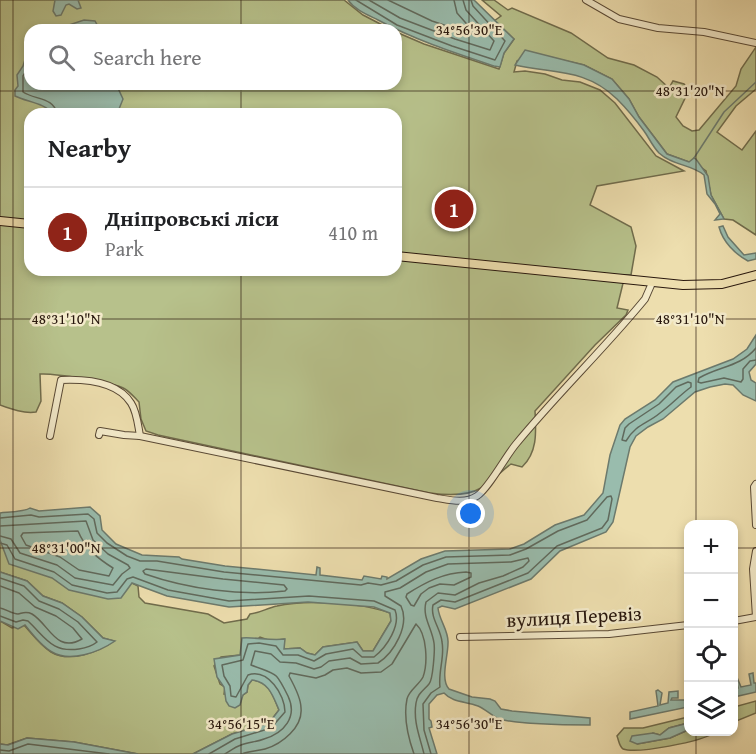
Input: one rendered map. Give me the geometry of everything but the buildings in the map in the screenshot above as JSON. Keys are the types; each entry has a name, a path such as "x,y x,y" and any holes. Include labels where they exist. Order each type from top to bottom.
{"main road":[{"path":"0,221 24,223"},
{"path":"402,257 652,283 709,285 756,276"}],"street":[{"path":"586,0 620,19 658,28 704,32 756,43"},
{"path":"99,435 100,431 140,436 437,498 465,501 477,496 486,487 507,455 536,419 645,299 652,283"},
{"path":"50,436 60,381 72,380 105,384 126,396 132,405 140,436"},
{"path":"756,484 754,487 756,525"},
{"path":"738,620 756,617 753,569 756,551"},
{"name":"вулиця Перевіз","path":"460,637 609,634 684,625"}],"green space":[{"path":"0,0 344,0 363,15 380,24 24,24 24,90 402,90 402,35 499,69 504,53 514,39 494,21 501,16 482,0 494,0 508,10 512,8 571,33 608,58 634,65 657,77 669,88 673,81 684,84 689,90 676,117 683,126 692,131 699,130 736,86 741,69 756,47 756,89 736,106 717,132 742,150 756,131 756,235 733,220 724,219 711,195 706,171 692,161 667,154 639,117 629,99 612,79 584,65 531,53 517,61 514,72 545,74 562,80 580,82 600,90 615,103 656,156 684,171 597,186 590,205 631,227 636,246 631,275 625,275 617,308 628,310 626,315 595,345 535,411 535,441 531,455 522,467 511,464 476,491 456,494 430,493 158,435 146,431 141,419 139,402 129,392 119,386 97,381 40,374 41,401 36,412 13,410 0,405"},
{"path":"0,535 132,583 138,586 139,597 145,603 208,614 224,623 247,619 250,614 277,606 303,603 365,607 390,613 391,621 373,651 363,651 357,642 323,647 315,655 300,648 284,649 284,639 271,641 260,637 240,655 221,657 214,666 220,684 225,687 224,694 243,695 247,692 252,680 258,681 270,690 279,710 269,723 232,734 193,754 138,754 74,742 27,738 7,745 0,744 0,621 12,628 24,625 44,647 58,655 84,655 114,641 103,638 82,617 62,603 43,596 27,581 0,572"},
{"path":"756,701 756,713 738,720 738,706"},
{"path":"684,718 684,724 669,728 660,735 653,733 637,744 670,738 684,732 684,736 708,736 655,748 623,749 617,736 624,728 643,728"}],"water":[{"path":"55,0 78,0 81,8 77,9 69,4 66,5 61,15 56,16 53,11"},
{"path":"348,0 474,0 514,39 504,53 500,67 494,66 406,34 402,32 402,24 386,24 354,7"},
{"path":"84,20 95,21 97,24 72,24"},
{"path":"525,50 584,65 612,79 629,99 639,117 667,154 689,162 696,159 708,176 711,195 724,219 715,220 720,214 707,194 704,175 659,153 638,123 617,99 605,89 581,77 515,65"},
{"path":"24,63 24,90 119,90 123,99 119,108 46,108 15,96 18,86 17,75"},
{"path":"723,226 728,237 744,255 756,253 756,259 748,261 734,251 721,232 719,227"},
{"path":"756,335 756,364 749,372 751,380 756,383 756,401 743,395 733,385 710,387 695,392 663,419 636,436 630,447 613,522 606,532 560,551 531,579 455,609 442,606 438,608 448,639 445,680 449,689 472,697 490,699 495,701 501,709 590,718 590,725 542,724 505,720 497,718 478,706 451,699 444,693 437,695 429,704 429,719 432,727 429,728 437,754 193,754 232,734 269,723 279,710 272,695 258,681 252,680 248,685 240,705 235,708 229,706 226,701 224,687 217,677 214,659 240,655 242,638 285,639 284,649 300,648 315,655 323,647 357,642 363,651 373,651 391,621 390,613 374,607 308,602 229,607 167,596 132,583 121,598 108,599 69,590 52,578 9,564 0,540 0,513 30,508 39,511 90,507 100,516 102,530 116,544 142,555 179,557 225,566 316,575 317,567 320,568 320,575 362,580 364,576 381,579 382,576 387,579 421,559 445,551 510,549 524,544 555,525 584,515 603,493 610,455 620,425 625,419 655,400 673,382 733,359 747,349"},
{"path":"0,572 27,581 43,596 62,603 82,617 103,638 115,641 84,655 59,655 44,647 25,625 18,629 0,621"},
{"path":"753,673 756,692 738,696 738,680 741,687 751,685 749,674"},
{"path":"656,691 662,693 660,705 668,703 669,692 678,691 678,698 671,700 684,700 684,708 630,719 630,712 658,706"},
{"path":"684,724 684,732 670,738 637,744 630,741 632,736 653,733 660,735 669,728"},
{"path":"27,738 74,742 138,754 0,754 0,744 8,745"}],"waterway":[{"path":"694,158 724,112 756,82"}],"place":[{"name":"Дніпровські ліси","path":"454,209"}]}
